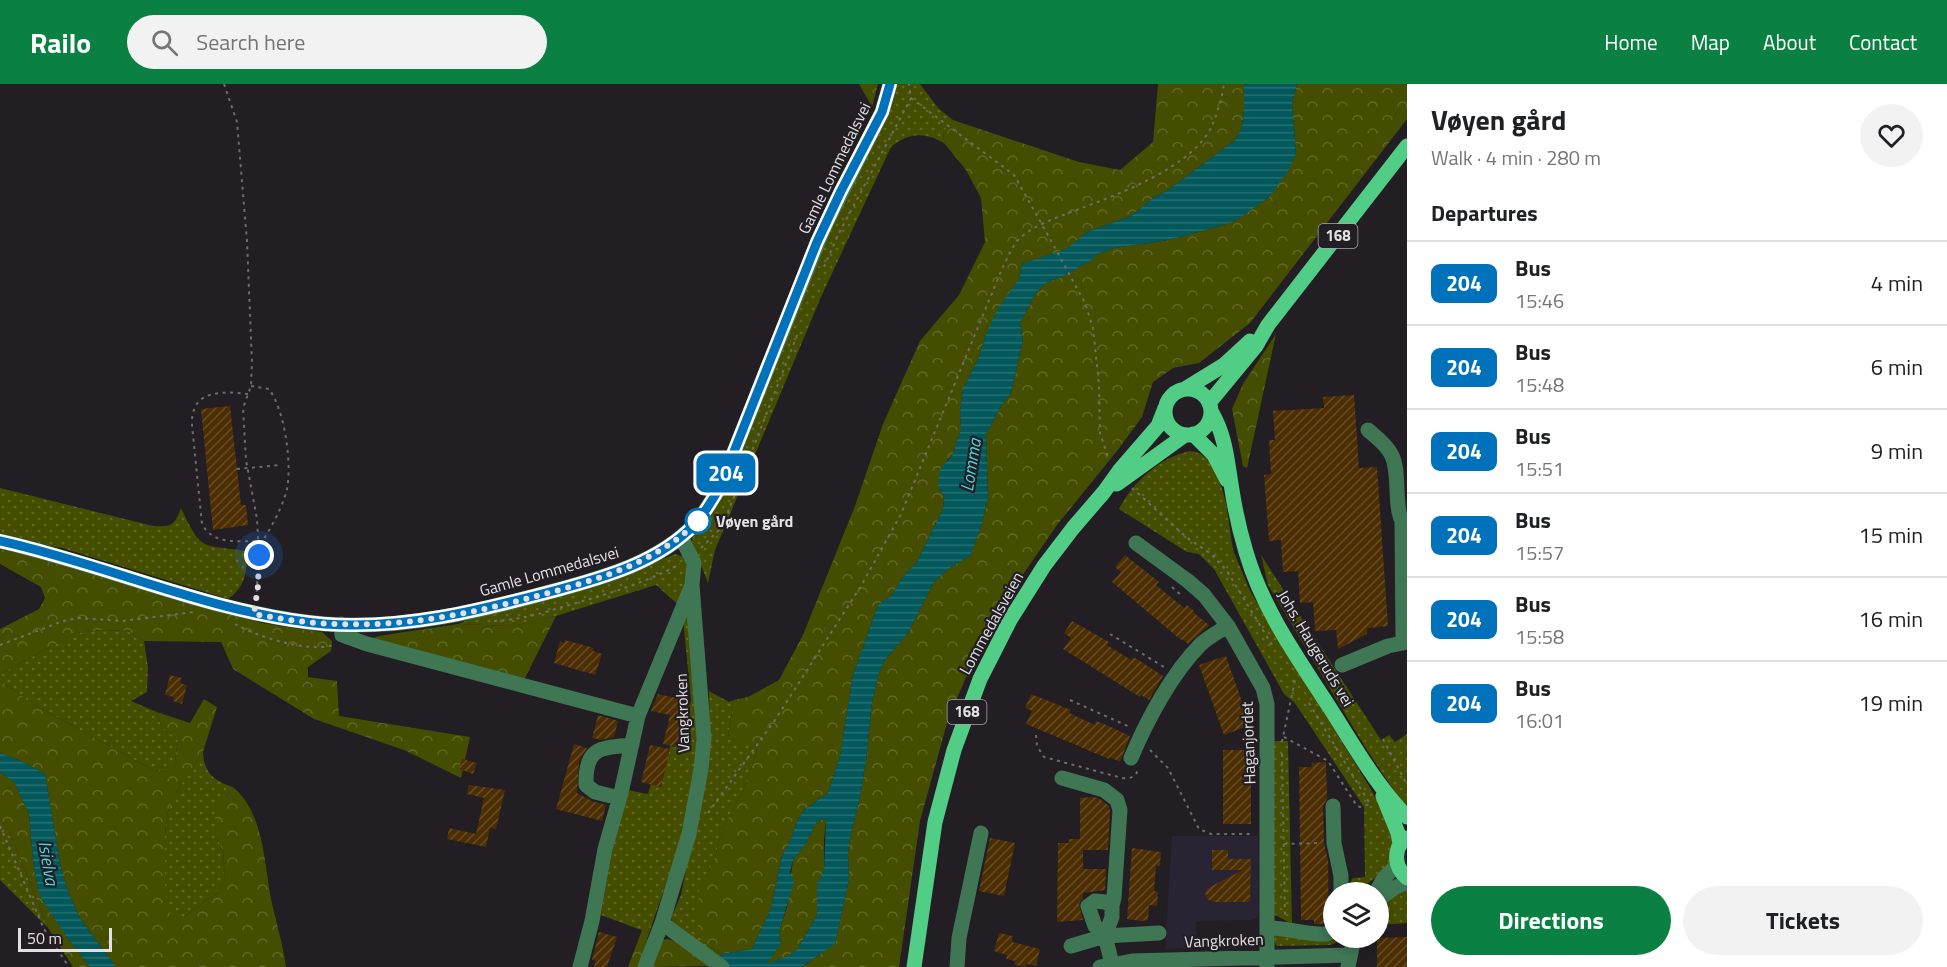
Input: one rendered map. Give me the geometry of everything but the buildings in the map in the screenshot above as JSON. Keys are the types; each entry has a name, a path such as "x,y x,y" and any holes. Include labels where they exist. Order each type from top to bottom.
{"main road":[{"name":"168","path":"1189,434 1201,431 1206,425 1210,407 1256,346 1268,325 1407,146"},
{"name":"168","path":"1165,408 1169,398 1175,393 1224,365 1268,325"},
{"path":"1185,388 1198,392 1210,407"},
{"name":"Johs. Haugeruds vei","path":"1210,407 1220,426 1227,451 1231,488 1246,554 1266,603 1378,785 1403,840"},
{"path":"1165,408 1165,419 1170,427 1189,434"},
{"name":"Lommedalsveien","path":"914,967 935,822 954,750 967,712 995,649 1022,600 1055,551 1158,426 1165,408"},
{"name":"Johs. Haugeruds vei","path":"1189,434 1214,455 1231,488"},
{"name":"Lommedalsveien","path":"1104,492 1189,434"},
{"name":"Johs. Haugeruds vei","path":"1378,785 1407,817"},
{"path":"1403,840 1397,852 1397,865 1407,880"}],"street":[{"name":"Gamle Lommedalsvei","path":"0,541 82,562 254,614 301,621 344,631 469,613 597,579 649,558 681,537 694,525 708,508 727,472 819,238 882,112 890,84"},
{"path":"1342,665 1405,642 1405,525 1399,513 1396,470 1391,454 1368,430"},
{"path":"681,537 692,556"},
{"name":"Haganjordet","path":"1136,543 1188,580 1204,595 1228,626 1263,688 1267,704 1267,962"},
{"name":"Vangkroken","path":"645,967 662,923 689,834 698,795 704,739 692,585 694,571 692,556"},
{"path":"580,967 592,921 605,849 621,794 638,716 692,585"},
{"path":"1131,758 1141,736 1177,675 1200,645 1228,626"},
{"path":"344,631 386,649 638,716"},
{"path":"621,794 615,797 595,792 586,785 586,774 592,754 600,748 632,744"},
{"path":"1062,778 1104,790 1117,800 1120,810 1112,917 1105,936 1106,965"},
{"path":"1333,806 1334,843 1341,882"},
{"path":"957,967 959,938 981,833"},
{"path":"1382,882 1397,865"},
{"path":"1389,892 1407,880"},
{"path":"1105,936 1095,926 1088,906 1095,901 1105,902 1112,906"},
{"path":"662,923 717,963"},
{"path":"1268,928 1285,928 1323,934"},
{"path":"1071,946 1105,936 1159,933"},
{"name":"Vangkroken","path":"1106,965 1132,961 1349,961"}],"path":[{"path":"224,84 237,122 247,241 252,363 251,386 243,408 246,460 257,519 258,586 254,614"},
{"path":"825,267 838,235 911,98 909,84"},
{"path":"706,816 775,720 861,586 901,514 1002,269 1019,238 1042,224 1126,190 1165,171 1194,150 1210,130 1222,99 1224,84"},
{"path":"911,98 1014,175 1042,224 1085,303 1093,328 1099,385 1100,433 1113,467"},
{"path":"488,621 527,617 598,596 655,577 692,556 719,530 726,517 799,330"},
{"path":"251,386 269,389 276,399 286,444 288,471 287,488 280,510 258,548"},
{"path":"248,394 230,392 211,394 199,401 194,408 192,425 202,524 207,532 218,540 258,541"},
{"path":"237,469 281,465"},
{"path":"1130,486 1186,537 1211,554 1227,572 1275,650"},
{"path":"0,645 51,625 71,620 122,621 199,612"},
{"path":"234,623 261,636 318,648 331,646 344,631"},
{"path":"1110,634 1177,675"},
{"path":"1282,744 1295,680 1301,690"},
{"path":"1307,699 1374,811"},
{"path":"1070,700 1141,736 1168,768 1199,829 1211,834 1267,834"},
{"path":"1036,735 1037,746 1044,757 1122,778 1129,778 1137,772 1138,765 1131,758"},
{"path":"1283,736 1328,761 1357,806 1370,804"},
{"path":"1383,739 1407,785"},
{"path":"1282,754 1285,928"},
{"path":"0,826 44,929 69,967"},
{"path":"1284,844 1334,843"}],"shaded area":[{"path":"1172,836 1258,836 1259,914 1256,919 1196,921 1197,947 1165,949"}],"green space":[{"path":"859,84 878,84 872,107"},
{"path":"896,84 920,84 939,109 953,120 943,132 944,143 924,135 917,135 904,138 891,147 821,297 715,550 708,583 691,540 707,518 826,239 881,130"},
{"path":"1158,84 1244,84 1242,127 1235,140 1131,216 1087,232 1067,249 1022,264 1019,279 986,334 979,357 963,389 960,412 961,429 938,487 944,496 943,509 917,562 902,578 891,596 878,605 853,675 840,756 828,793 804,810 797,821 782,856 771,908 752,949 722,954 711,948 699,935 697,917 699,890 713,863 723,828 743,790 757,752 755,744 737,743 728,735 734,700 748,697 779,680 803,635 855,506 883,424 920,341 959,295 985,242 981,198 966,170 944,143 943,132 953,120 1079,162 1120,170 1153,142"},
{"path":"1297,84 1407,84 1407,119 1250,323 1199,363 1173,368 1153,382 1142,417 1057,525 991,621 949,716 920,821 899,967 803,967 835,943 849,880 850,838 860,797 872,702 879,673 885,660 908,633 934,582 952,566 970,556 981,527 988,498 986,434 1011,393 1023,340 1020,323 1035,294 1046,283 1066,275 1093,259 1097,254 1114,248 1169,240 1227,224 1269,197 1296,154 1292,103"},
{"path":"1276,334 1247,468 1243,466 1232,409 1243,384"},
{"path":"1190,451 1199,453 1210,461 1218,475 1226,503 1233,550 1250,591 1394,831 1390,862 1383,872 1370,882 1351,882 1351,880 1365,877 1364,807 1295,703 1284,694 1214,569 1199,554 1187,552 1119,509 1132,489 1148,472 1179,454"},
{"path":"0,488 153,526 172,524 181,508 194,532 204,543 219,548 246,551 242,584 228,599 62,548 0,538"},
{"path":"0,549 47,558 262,623 322,632 332,641 331,651 308,667 308,677 337,681 339,716 470,737 461,778 404,750 314,719 233,669 221,642 144,641 128,631 103,630 76,633 0,674 0,629 39,609 45,598 41,587 0,564"},
{"path":"675,554 684,557 686,561 699,726 693,797 649,933 601,915 612,851 627,790 648,794 651,784 661,787 670,746 680,748 691,701 682,608 656,585 556,616 513,626 458,624 477,616 600,584"},
{"path":"1261,555 1381,740 1389,735 1395,742 1407,734 1407,810 1365,747 1268,585"},
{"path":"556,616 523,682 366,640 458,624 513,626"},
{"path":"103,630 128,631 144,641 148,668 147,692 131,701 157,712 161,726 178,739 174,770 164,772 151,769 35,705 0,680 0,674 76,633"},
{"path":"0,680 35,705 151,769 164,772 174,769 178,740 161,726 157,712 190,723 204,699 217,707 203,752 177,791 168,811 165,833 167,909 174,917 184,917 217,893 225,881 223,852 217,836 215,815 219,800 226,797 233,787 251,810 257,824 286,967 116,967 79,917 67,889 60,864 45,774 0,753"},
{"path":"709,691 729,702 734,700 728,735 737,743 755,743 757,752 743,790 723,828 713,863 699,891 711,948 722,954 719,958 674,926 671,918 681,895 710,747"},
{"path":"1274,741 1288,741 1292,924 1273,914"},
{"path":"203,752 205,765 211,775 220,782 233,787 226,797 217,836 223,852 225,881 217,893 184,917 174,917 167,910 164,891 167,815 176,793"},
{"path":"0,772 14,782 29,814 38,889 66,936 90,967 73,967 48,928 11,835 0,818"},
{"path":"0,818 11,835 48,928 0,880"},
{"path":"826,819 824,871 817,885 817,915 798,948 790,955 766,965 781,943 779,932 787,907 793,860 805,845 817,821"},
{"path":"1407,890 1407,923 1389,924 1389,901"},
{"path":"642,930 649,933 639,967 628,967"},
{"path":"1275,935 1323,937 1323,945 1277,946 1274,942"},
{"path":"668,939 712,966 650,967 663,940"}],"water":[{"name":"Lomma","path":"1244,84 1297,84 1292,103 1296,154 1287,173 1269,197 1237,220 1227,224 1169,240 1114,248 1097,254 1093,259 1066,275 1046,283 1035,294 1020,323 1023,340 1011,393 986,434 988,498 981,527 970,556 952,566 934,582 908,633 885,660 879,673 872,702 860,797 850,838 849,880 835,944 802,967 708,967 712,966 722,954 752,949 771,908 782,856 797,821 804,810 828,793 840,756 853,675 878,605 891,596 902,578 917,562 943,509 944,496 938,487 940,469 952,456 961,429 960,412 963,389 979,357 998,308 1019,279 1022,264 1066,249 1087,232 1131,216 1235,140 1242,127","holes":["826,819 824,870 817,885 817,915 798,948 790,955 767,964 781,943 779,932 794,882 790,872 793,860 805,845 817,821"]},
{"name":"Isielva","path":"0,753 45,774 60,864 67,889 79,917 116,967 90,967 42,900 33,860 29,814 14,782 0,772"}],"bus line":[{"name":"204","path":"0,541 82,562 254,614 326,624 418,621 469,613 597,579 649,558 681,537 694,525 708,508 720,487 817,242 882,112 890,84"}],"place":[{"name":"Vøyen gård","path":"698,521"}],"route":[{"path":"259,555 254,614 326,624 418,621 469,613 597,579 649,558 681,537 698,521"}]}
